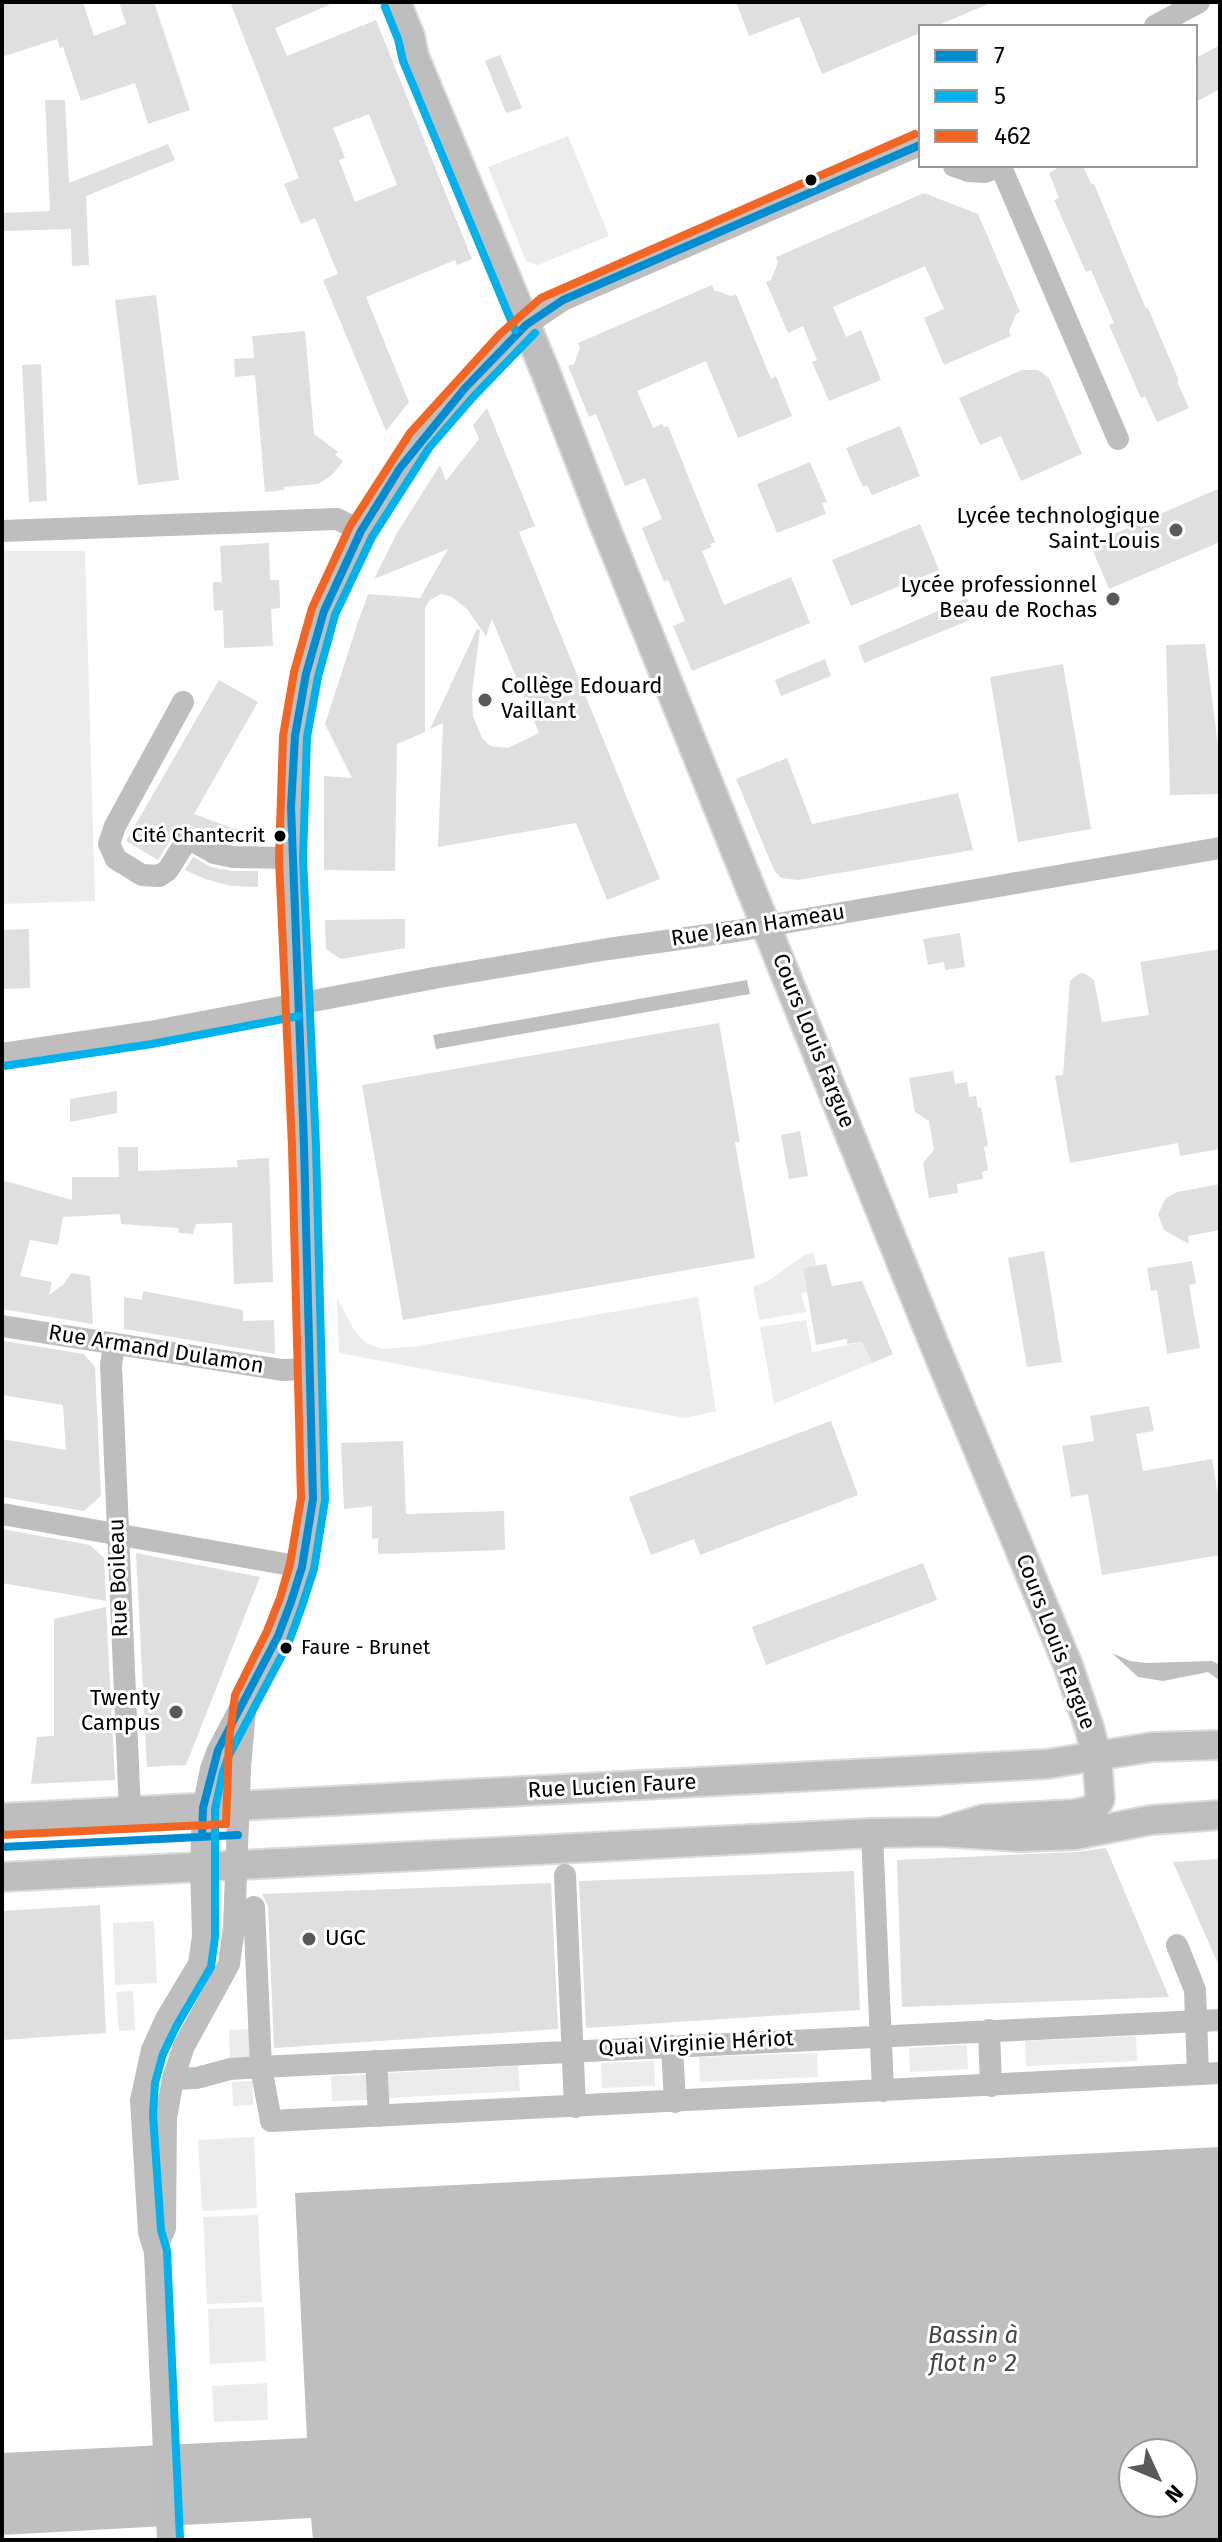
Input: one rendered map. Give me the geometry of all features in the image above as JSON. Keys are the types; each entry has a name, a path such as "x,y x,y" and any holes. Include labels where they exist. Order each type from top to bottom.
{"main road":[{"name":"Cours Louis Fargue","path":"396,2 410,36 414,56 526,325 935,1346 1068,1665 1097,1757 1100,1799 1089,1811 984,1819 941,1832"},
{"name":"Rue Lucien Faure","path":"2,1818 1047,1764 1152,1747 1220,1745"},
{"path":"2,1877 872,1833 941,1832 1008,1837 1075,1835 1151,1820 1220,1815"}],"street":[{"path":"1159,24 1199,2"},
{"path":"168,2534 155,2252 149,2232 141,2100 152,2050 166,2019 199,1964 203,1936 203,1808 218,1750 278,1636 302,1567 313,1499 311,1369 291,858 295,736 306,674 324,611 361,531 419,441 526,325 563,300 918,146"},
{"path":"960,168 985,172 996,168"},
{"path":"1002,168 1118,439"},
{"path":"2,531 337,519 361,531"},
{"path":"183,702 115,826 109,844 116,859 142,875 159,876 168,870 188,838 214,853 233,857 291,858"},
{"name":"Rue Jean Hameau","path":"2,1054 150,1032 608,949 766,926 1220,848"},
{"name":"Rue Armand Dulamon","path":"2,1326 282,1370 311,1369"},
{"name":"Rue Boileau","path":"114,1344 111,1365 130,1812"},
{"path":"2,1514 302,1567"},
{"path":"155,2252 165,2228 166,2118 173,2079 184,2046 229,1964 234,1928 241,1741 247,1698"},
{"path":"872,1833 883,2091"},
{"path":"565,1875 575,2107"},
{"path":"254,1907 261,2067 271,2121 1209,2073 1196,2021 1195,1990 1177,1945"},
{"name":"Quai Virginie Hériot","path":"173,2079 261,2067 1220,2020"},
{"path":"989,2030 991,2086"},
{"path":"672,2046 675,2102"},
{"path":"376,2061 379,2116"}],"shaded area":[{"path":"568,136 609,236 538,265 526,261 488,167"},
{"path":"2,551 85,551 95,901 2,904"},
{"path":"814,1253 816,1266 803,1268 807,1292 801,1293 806,1312 759,1320 753,1287 770,1280 804,1255"},
{"path":"698,1297 716,1411 685,1418 339,1353 337,1298 354,1330 366,1343 382,1349 418,1346"},
{"path":"806,1320 812,1352 862,1342 872,1363 774,1404 760,1327"},
{"path":"154,1921 157,1983 115,1985 113,1923"},
{"path":"133,1991 135,2030 119,2031 116,1992"},
{"path":"249,2029 251,2060 230,2061 229,2030"},
{"path":"1136,2036 1137,2061 1026,2066 1025,2041"},
{"path":"967,2045 968,2069 910,2072 909,2048"},
{"path":"817,2053 818,2077 700,2082 699,2057"},
{"path":"654,2061 655,2086 602,2088 601,2063"},
{"path":"518,2066 520,2091 388,2098 386,2073"},
{"path":"367,2075 367,2100 332,2101 331,2076"},
{"path":"253,2081 253,2105 233,2106 232,2082"},
{"path":"254,2137 257,2208 202,2211 198,2140"},
{"path":"258,2215 262,2302 207,2304 203,2217"},
{"path":"264,2307 266,2361 210,2364 208,2309"},
{"path":"267,2383 268,2420 214,2422 212,2386"}],"water":[{"path":"747,980 750,994 436,1049 433,1035"},
{"path":"1112,1653 1130,1661 1146,1663 1212,1661 1220,1665 1220,1681 1208,1672 1163,1681 1138,1677"},
{"name":"Bassin à flot n° 2","path":"1220,2147 1220,2540 313,2540 311,2518 2,2535 2,2453 307,2438 295,2193"}],"building":[{"path":"2,2 83,2 94,36 126,24 119,2 154,2 190,110 148,124 135,83 81,101 63,47 60,48 57,39 2,57"},
{"path":"230,2 336,2 275,28 287,56 376,20 472,259 457,265 455,260 366,297 409,402 386,431 323,280 338,274 315,218 301,224 284,184 299,178","holes":["369,114 397,185 355,202 339,160 345,158 333,128"]},
{"path":"736,2 993,2 941,24 918,24 918,34 822,74 799,17 749,36"},
{"path":"1220,45 1220,89 1198,101 1198,57"},
{"path":"500,55 522,108 506,113 485,61"},
{"path":"45,100 65,100 69,183 168,144 175,160 86,196 89,265 72,266 71,229 2,231 2,213 50,211"},
{"path":"1058,168 1084,168 1091,184 1094,184 1189,408 1157,422 1145,396 1141,398 1109,325 1114,323 1091,270 1086,272 1054,200 1059,198 1049,173"},
{"path":"924,193 978,214 1020,312 1016,314 1009,331 1011,336 944,365 924,318 944,309 925,266 833,307 846,337 861,330 881,380 829,401 812,362 817,360 803,326 788,333 766,282 771,280 778,262 776,257"},
{"path":"712,285 714,290 731,296 736,294 771,379 776,376 792,416 738,438 706,361 637,391 653,428 662,424 668,426 715,542 710,544 712,547 702,551 724,605 791,577 810,623 692,671 673,626 685,621 668,580 664,582 642,528 662,519 645,478 625,486 596,414 589,417 568,366 574,364 580,348 578,343"},
{"path":"156,295 179,480 138,485 115,300"},
{"path":"305,331 314,434 338,452 335,455 343,461 333,474 318,484 265,492 255,375 235,377 234,359 254,358 252,336"},
{"path":"41,364 47,501 29,502 22,365"},
{"path":"1022,370 1038,370 1049,378 1082,454 1021,481 1001,436 980,445 959,398"},
{"path":"487,408 535,526 519,532 660,879 607,900 576,823 438,847 443,723 430,729 477,629 480,630 472,693 473,716 482,738 490,746 508,748 539,733 492,619 486,636 467,609 452,597 441,594 430,600 425,608 425,732 397,744 395,871 324,870 324,776 352,778 325,724 358,622 368,594 420,598 448,549 374,579 397,533 440,465 446,481 479,439 473,425"},
{"path":"900,426 920,476 872,495 867,485 863,487 846,448"},
{"path":"810,462 827,502 822,503 826,514 777,533 757,484"},
{"path":"1220,488 1220,542 1109,589 1093,551 1103,547 1100,540"},
{"path":"920,524 939,570 851,606 832,560"},
{"path":"269,543 270,580 279,580 280,599 280,608 271,609 273,646 224,648 223,610 214,611 213,592 213,582 222,582 220,546"},
{"path":"967,598 975,618 864,663 858,646"},
{"path":"1205,644 1220,760 1220,794 1170,795 1166,645"},
{"path":"825,659 831,676 781,696 775,680"},
{"path":"1063,664 1091,829 1018,842 990,677"},
{"path":"219,680 258,702 194,814 232,828 257,831 257,843 219,840 187,824 176,831 158,860 126,841"},
{"path":"787,758 812,824 958,793 973,850 798,880 781,878 774,870 736,779"},
{"path":"193,857 211,867 258,871 258,887 231,886 185,870"},
{"path":"405,919 405,948 341,959 326,949 325,920"},
{"path":"29,929 30,988 2,989 2,930"},
{"path":"960,933 965,967 945,970 944,962 928,965 923,939"},
{"path":"1220,949 1220,1149 1180,1156 1178,1143 1070,1163 1055,1076 1063,1075 1070,981 1084,973 1094,980 1102,1022 1149,1015 1140,962"},
{"path":"719,1023 740,1142 735,1142 755,1258 403,1320 362,1085"},
{"path":"953,1071 955,1084 967,1082 969,1097 976,1096 978,1108 981,1107 988,1146 984,1147 988,1170 982,1172 983,1179 957,1184 958,1193 929,1198 923,1163 934,1150 929,1121 915,1112 909,1078"},
{"path":"117,1091 117,1113 70,1122 70,1099"},
{"path":"800,1131 808,1176 789,1179 781,1135"},
{"path":"118,1147 138,1147 138,1171 238,1167 237,1160 269,1158 273,1282 234,1284 232,1223 196,1224 193,1234 179,1233 178,1228 121,1224 120,1214 63,1217 58,1245 30,1240 20,1276 52,1282 49,1295 64,1284 71,1273 90,1276 93,1324 2,1309 2,1180 72,1200 72,1177 119,1177"},
{"path":"1220,1184 1220,1230 1188,1236 1189,1244 1164,1230 1158,1214 1166,1198 1177,1192"},
{"path":"1044,1251 1062,1362 1027,1367 1008,1258"},
{"path":"1192,1261 1196,1283 1189,1285 1200,1348 1167,1354 1157,1290 1151,1291 1147,1268"},
{"path":"826,1264 832,1286 862,1281 893,1354 872,1363 862,1342 847,1344 847,1339 816,1345 803,1268"},
{"path":"143,1291 243,1310 243,1321 274,1320 275,1354 124,1329 124,1297 142,1300"},
{"path":"4,1341 84,1354 95,1367 101,1496 84,1511 2,1497 2,1439 66,1450 63,1405 2,1395"},
{"path":"1149,1406 1154,1431 1136,1434 1143,1471 1212,1459 1220,1506 1220,1555 1102,1575 1088,1494 1071,1497 1062,1446 1094,1441 1090,1416"},
{"path":"831,1421 858,1495 700,1555 694,1539 651,1555 629,1497"},
{"path":"403,1441 406,1514 504,1511 505,1550 378,1554 378,1538 372,1539 372,1506 344,1509 341,1443"},
{"path":"2,1529 90,1545 104,1558 106,1601 2,1583"},
{"name":"Twenty Campus","path":"136,1553 260,1577 186,1765 147,1767"},
{"path":"923,1563 937,1600 766,1665 752,1627"},
{"path":"106,1607 115,1780 31,1784 37,1737 54,1736 54,1619"},
{"path":"1106,1848 1169,1997 902,2007 897,1860"},
{"path":"1220,1859 1220,1968 1173,1862"},
{"path":"854,1871 860,2010 586,2028 579,1881"},
{"path":"551,1883 558,2029 274,2048 268,1906 262,1894"},
{"path":"100,1905 106,2033 2,2040 2,1911"}],"transit line":[{"name":"5","path":"385,7 403,61 515,330"},
{"name":"462","path":"2,1835 226,1824 229,1741 235,1695 280,1598 290,1564 301,1498 292,1146 279,859 283,736 294,672 312,608 350,526 410,433 500,334 541,298 915,134"},
{"name":"7","path":"202,1837 203,1808 218,1750 278,1636 291,1602 302,1567 313,1499 291,807 295,736 306,674 324,611 361,531 400,468 465,388 526,325 563,300 918,146"},
{"name":"5","path":"180,2539 167,2251 161,2230 153,2115 155,2083 163,2054 211,1967 215,1937 215,1809 223,1772 289,1642 314,1569 325,1500 316,1146 303,858 307,737 318,677 335,615 372,537 429,448 535,333"},
{"name":"5","path":"4,1066 152,1044 299,1016"},
{"name":"7","path":"2,1847 238,1835"}],"place":[{"name":"Lycée technologique Saint-Louis","path":"1176,530"},
{"name":"Lycée professionnel Beau de Rochas","path":"1113,599"},
{"name":"Collège Edouard Vaillant","path":"485,700"},
{"name":"Cité Chantecrit","path":"280,836"},
{"name":"Faure - Brunet","path":"286,1648"},
{"name":"Twenty Campus","path":"176,1712"},
{"name":"UGC","path":"309,1939"}]}
